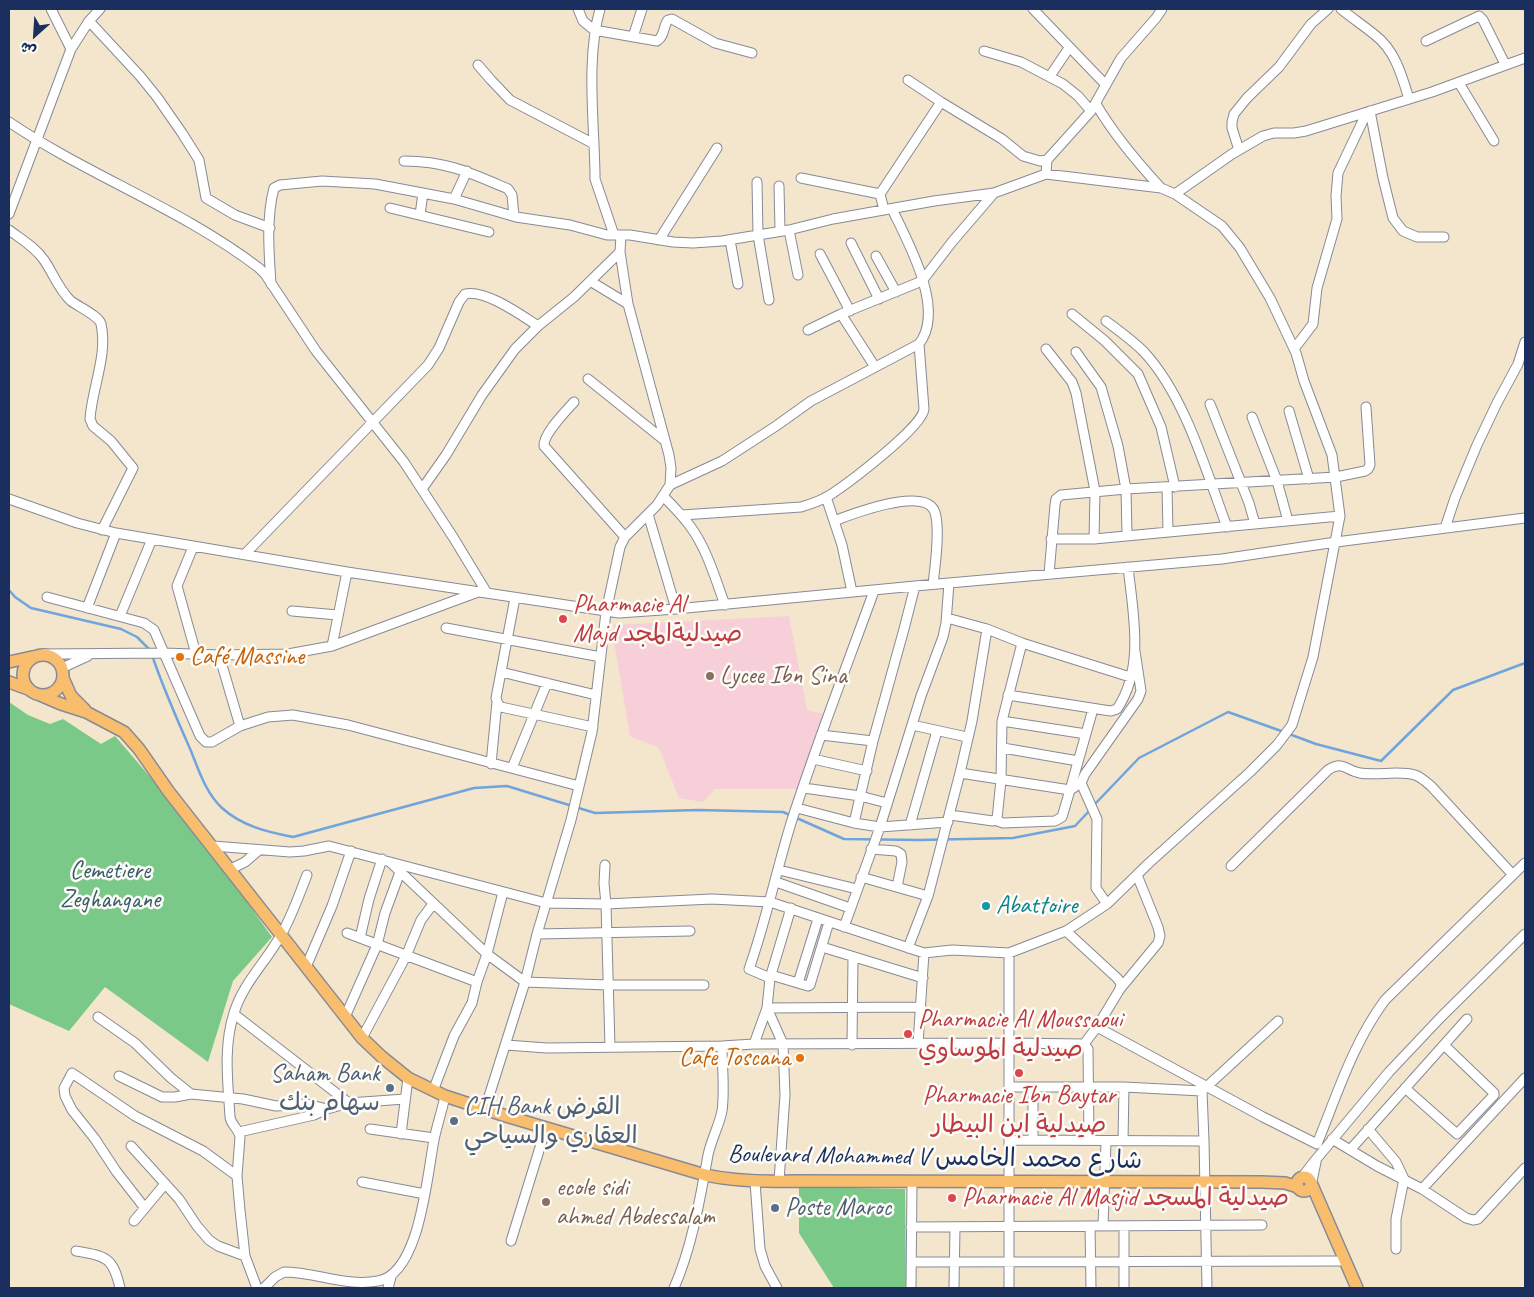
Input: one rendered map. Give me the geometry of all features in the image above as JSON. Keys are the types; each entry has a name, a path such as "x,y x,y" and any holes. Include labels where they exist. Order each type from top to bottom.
{"main road":[{"path":"28,689 22,678 22,672 27,661 38,656"},
{"path":"9,662 38,656 55,658 62,673 61,683 55,691 45,695 40,695 9,682"},
{"name":"Boulevard Mohammed V شارع محمد الخامس","path":"62,673 71,696 86,712"},
{"name":"Boulevard Mohammed V شارع محمد الخامس","path":"40,695 86,712 124,732 362,1038 408,1078 446,1096 705,1175 755,1182 1279,1182 1304,1184"},
{"path":"1304,1184 1323,1214 1357,1288"}],"street":[{"path":"51,9 71,49"},
{"path":"9,214 71,49 89,21 100,9"},
{"path":"578,9 583,21 594,30 660,40 666,22 672,19 715,42 752,53"},
{"path":"485,1109 525,982 536,934 579,786 592,727 606,612 620,547 625,537 664,497 670,485 671,468 628,304 617,235 595,179 592,51 594,30 600,9"},
{"path":"633,37 642,9"},
{"path":"1033,9 1106,85"},
{"path":"1046,174 1047,160 1094,107 1121,58 1162,9"},
{"path":"1239,150 1232,128 1234,114 1247,98 1279,67 1311,24 1328,9"},
{"path":"1341,9 1376,35 1390,51 1401,73 1409,99"},
{"path":"1426,40 1479,16 1505,64"},
{"path":"89,21 140,76 178,128 199,160 206,198 235,215 270,228"},
{"path":"1050,76 1069,48"},
{"path":"984,51 1021,62 1073,90 1094,107 1105,119 1135,160 1161,188"},
{"path":"1176,194 1239,150 1269,134 1306,131 1409,99 1525,58"},
{"path":"478,64 510,100 594,144"},
{"path":"908,80 1002,139 1023,156 1040,161 1047,160"},
{"path":"1459,82 1494,141"},
{"path":"880,194 941,102"},
{"path":"1369,111 1389,205 1396,223 1403,231 1417,237 1444,237"},
{"path":"1294,349 1313,324 1316,296 1337,219 1338,173 1369,111"},
{"path":"9,122 37,141 211,235 259,268 272,284 316,351 404,462 483,592"},
{"path":"660,240 717,148"},
{"path":"404,161 435,163 467,171 511,192 514,216"},
{"path":"454,199 467,171"},
{"path":"213,846 297,851 329,846 546,903 606,904 712,899 770,902 924,953 952,950 1009,953 1066,931 1095,914 1277,745 1292,725 1313,657 1340,516 1332,455 1315,413 1294,349 1270,298 1252,266 1222,226 1176,194 1161,188 1046,174 994,193 888,209 834,219 785,231 730,240 694,243 617,235 514,216 454,199 375,184 350,181 322,181 280,185 273,190 269,252 272,284"},
{"path":"801,178 880,194"},
{"path":"757,182 758,235 769,300"},
{"path":"779,186 785,231 798,276"},
{"path":"420,215 423,193"},
{"path":"808,330 922,281 994,193"},
{"path":"670,485 722,461 768,432 811,401 919,344 925,335 929,316 928,300 909,245 880,194"},
{"path":"390,208 489,232"},
{"path":"9,230 27,242 43,258 67,297 80,308 97,318 100,323 102,352 90,419 93,426 111,441 133,468 102,530"},
{"path":"730,240 738,284"},
{"path":"851,242 879,300"},
{"path":"422,489 482,395 522,341 574,297 620,252"},
{"path":"820,254 845,313 875,367"},
{"path":"876,256 896,292"},
{"path":"590,281 628,304"},
{"path":"245,554 432,360 459,302 465,294 477,294 497,301 538,326"},
{"path":"1072,314 1105,341 1138,374 1160,427 1171,487 1168,532"},
{"path":"1106,321 1131,340 1145,354 1171,390 1194,437 1226,527"},
{"path":"1446,528 1455,498 1477,445 1518,364 1525,342"},
{"path":"682,515 801,507 826,497 900,440 922,418 924,409 919,344"},
{"path":"1046,349 1072,382 1076,393 1095,492 1094,539"},
{"path":"1076,352 1101,387 1118,446 1126,489 1127,536"},
{"path":"588,379 665,440"},
{"path":"574,402 548,434 543,442 544,446 625,537"},
{"path":"1210,404 1242,483 1255,524"},
{"path":"1049,574 1051,539 1057,498 1065,494 1126,489 1336,477 1368,469 1370,465 1366,407"},
{"path":"1289,411 1309,479"},
{"path":"1252,417 1278,481 1288,521"},
{"path":"664,497 682,515 694,532 707,557 725,605"},
{"path":"826,497 842,545 852,592"},
{"path":"9,499 54,516 116,533 347,572 606,612 676,610 933,584 1222,559 1336,542 1525,518"},
{"path":"834,521 869,508 890,503 920,502 932,507 938,527 933,584"},
{"path":"648,514 676,610"},
{"path":"1051,539 1094,539 1340,516"},
{"path":"87,608 116,533"},
{"path":"120,616 152,539"},
{"path":"193,547 177,586 196,654"},
{"path":"960,774 1070,790 1081,782 1138,699 1141,691 1135,651 1128,567"},
{"path":"332,646 347,572"},
{"path":"844,927 879,828 933,661 943,637 947,618 949,583"},
{"path":"854,823 873,741 915,586"},
{"path":"829,922 808,986 749,969 776,882 791,824 821,735 874,591"},
{"path":"38,656 95,653 163,653 219,656 288,654 332,646 483,592"},
{"path":"47,597 151,626 200,736 205,741 212,742 240,726 275,715 293,715 348,724 491,764 579,786"},
{"path":"491,764 501,672 515,598"},
{"path":"292,612 338,616"},
{"path":"947,618 987,629 1022,643 1130,677"},
{"path":"446,628 601,657"},
{"path":"908,948 928,896 949,819 972,721 987,629"},
{"path":"995,820 997,818 1001,780 1002,721 1022,643"},
{"path":"1008,695 1093,709 1111,711 1117,709 1124,697 1135,651"},
{"path":"62,673 78,660 95,653"},
{"path":"219,656 240,726"},
{"path":"501,672 596,695"},
{"path":"512,768 546,683"},
{"path":"497,702 501,707 592,727"},
{"path":"797,808 879,828 949,819 995,820 1003,823 1055,821 1063,815 1093,709"},
{"path":"1002,721 1086,734"},
{"path":"912,726 968,737"},
{"path":"910,825 938,731"},
{"path":"821,735 873,741"},
{"path":"1003,748 1078,761"},
{"path":"813,759 867,771"},
{"path":"1231,866 1328,770 1335,766 1341,766 1360,773 1410,774 1418,777 1431,786 1513,875"},
{"path":"1081,782 1097,820 1096,888 1107,904"},
{"path":"804,788 860,796 887,803"},
{"path":"872,847 896,851 901,854 902,862 897,887"},
{"path":"231,869 245,862 259,850"},
{"path":"306,967 332,906 351,851"},
{"path":"385,860 487,954 525,982 608,985 704,985"},
{"path":"360,938 369,899 385,860"},
{"path":"1304,1184 1318,1157 1355,1051 1375,1014 1385,1000 1525,863"},
{"path":"605,865 610,1047"},
{"path":"779,870 857,889"},
{"path":"345,1017 377,945 385,913 400,872"},
{"path":"257,1288 245,1256 237,1176 239,1132 230,1120 227,1058 234,1014 249,981 282,934 307,875"},
{"path":"1084,1044 1097,1027 1120,989 1158,943 1160,936 1158,927 1138,875"},
{"path":"861,877 928,896"},
{"path":"776,882 850,908"},
{"path":"433,1090 454,1036 472,1003 503,892"},
{"path":"362,1038 406,956 421,920 433,904"},
{"path":"754,1044 768,1008 770,976 792,908"},
{"path":"798,983 818,919"},
{"path":"536,934 690,931"},
{"path":"1066,931 1117,978 1121,983 1120,989"},
{"path":"347,933 477,982"},
{"path":"1321,1146 1332,1139 1389,1072 1441,1017 1525,934"},
{"path":"822,947 923,978"},
{"path":"918,1044 924,953"},
{"path":"1009,953 1009,1288"},
{"path":"852,1045 854,957"},
{"path":"768,1008 920,1007"},
{"path":"768,1008 783,1044 784,1095 779,1181"},
{"path":"234,1014 349,1104"},
{"path":"98,1017 135,1043 171,1078 191,1094"},
{"path":"1350,1150 1468,1019"},
{"path":"1009,1087 1204,1089 1278,1020"},
{"path":"1097,1027 1204,1089 1321,1146"},
{"path":"506,1046 547,1048 754,1044 1084,1044 1088,1048 1089,1140"},
{"path":"1405,1088 1457,1134 1494,1095 1444,1045"},
{"path":"674,1288 684,1263 709,1153 722,1112 722,1046"},
{"path":"144,1207 116,1172 95,1139 72,1110 65,1096 64,1088 72,1073 134,1116 203,1151 237,1176"},
{"path":"119,1076 162,1097 191,1094 253,1100 276,1106 306,1104 327,1108 405,1099"},
{"path":"401,1134 408,1078"},
{"path":"1422,1189 1525,1078"},
{"path":"1033,1140 1034,1087"},
{"path":"1123,1141 1124,1087"},
{"path":"1204,1089 1206,1288"},
{"path":"388,1288 391,1277 403,1263 409,1251 418,1225 434,1138 446,1096"},
{"path":"239,1132 314,1116 327,1108"},
{"path":"511,1240 546,1128"},
{"path":"370,1129 434,1138"},
{"path":"1368,1129 1396,1162 1404,1179 1396,1219 1396,1249"},
{"path":"1332,1139 1422,1189 1466,1218 1473,1220 1478,1219 1525,1168"},
{"path":"1010,1140 1089,1140 1106,1142 1204,1141"},
{"path":"1103,1226 1106,1142"},
{"path":"131,1146 165,1184 209,1240 218,1246 245,1256"},
{"path":"911,1288 912,1181"},
{"path":"362,1182 425,1194"},
{"path":"755,1182 760,1249 765,1266 776,1288"},
{"path":"134,1221 165,1184"},
{"path":"911,1227 1262,1225"},
{"path":"1090,1226 1091,1288"},
{"path":"1124,1226 1124,1288"},
{"path":"954,1288 955,1227"},
{"path":"76,1251 96,1255 111,1263 116,1271 120,1288"},
{"path":"912,1262 1344,1260"},
{"path":"264,1288 275,1277 284,1272 364,1282 379,1281 391,1277"}],"shaded area":[{"name":"Lycee Ibn Sina","path":"789,616 807,710 823,714 798,789 715,789 703,802 679,798 659,748 630,736 614,642 614,625"}],"green space":[{"name":"Cemetiere Zeghangane","path":"9,702 28,715 50,724 63,719 101,744 115,736 194,828 272,937 233,981 208,1062 105,987 69,1031 9,1004"},
{"path":"799,1187 905,1189 906,1288 834,1288 799,1233"}],"waterway":[{"path":"9,590 15,597 31,608 121,629 137,637 150,650"},
{"path":"152,655 200,774 216,802 246,824 293,837 474,788 507,786 595,813 698,810 783,812 844,839 1013,838 1075,826 1091,809"},
{"path":"1289,734 1316,744 1381,761 1453,690 1525,663"},
{"path":"1094,805 1139,758 1228,712 1284,732"}],"place":[{"name":"Pharmacie Al Majd صيدليةالمجد","path":"563,619"},
{"name":"Café Massine","path":"180,657"},
{"name":"Lycee Ibn Sina","path":"710,676"},
{"name":"Abattoire","path":"986,906"},
{"name":"Pharmacie Al Moussaoui صيدلية الموساوي","path":"908,1034"},
{"name":"Cafe Toscana","path":"800,1058"},
{"name":"Pharmacie Ibn Baytar صيدلية ابن البيطار","path":"1019,1073"},
{"name":"Saham Bank سهام بنك","path":"390,1088"},
{"name":"CIH Bank القرض العقاري والسياحي","path":"454,1121"},
{"name":"Pharmacie Al Masjid صيدلية المسجد","path":"952,1198"},
{"name":"ecole sidi ahmed Abdessalam","path":"546,1202"},
{"name":"Poste Maroc","path":"775,1208"}]}
